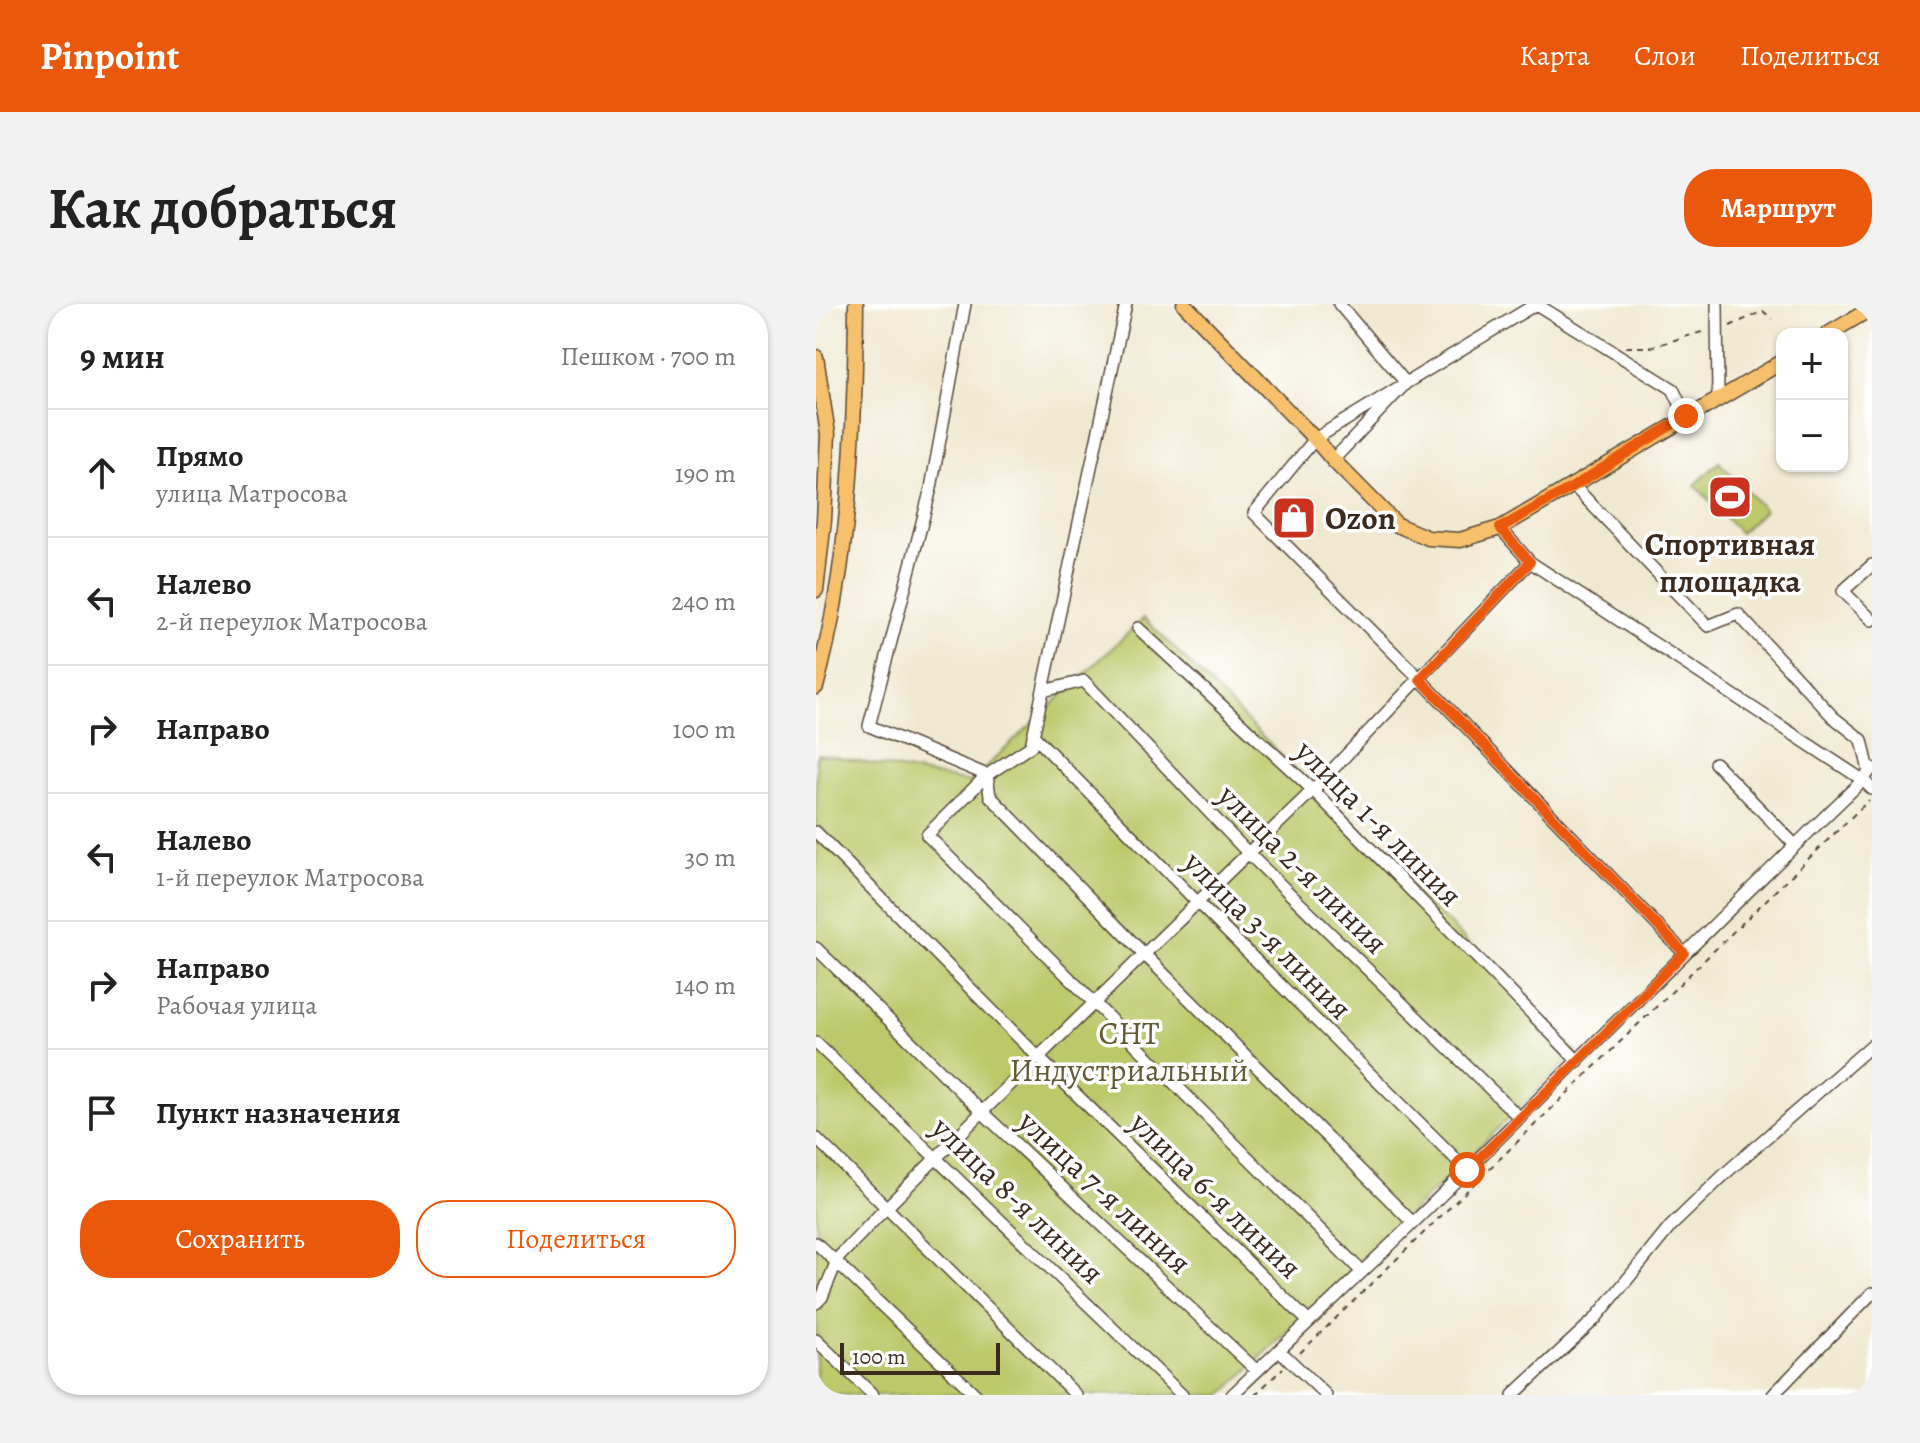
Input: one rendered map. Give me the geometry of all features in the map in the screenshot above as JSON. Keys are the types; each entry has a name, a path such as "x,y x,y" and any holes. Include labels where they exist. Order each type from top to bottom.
{"main road":[{"path":"816,687 838,586 846,517 855,401 856,304"},
{"path":"1184,304 1397,525 1428,538 1460,540 1500,528 1776,365"},
{"path":"1838,328 1872,308"},
{"path":"816,357 828,434 824,520 816,590"}],"street":[{"path":"965,304 931,488 869,726 987,775"},
{"path":"1126,304 1032,741 987,775 927,835 1362,1272"},
{"path":"1339,304 1406,383"},
{"path":"1684,953 1420,679 1254,513 1315,439 1536,304 1673,389 1686,416"},
{"path":"1717,304 1718,399"},
{"path":"1333,460 1406,383"},
{"path":"816,420 828,434"},
{"path":"1574,486 1708,626 1738,614 1833,717 1862,740 1869,781"},
{"path":"1500,528 1530,562 1869,781"},
{"path":"816,1303 822,1297 837,1261 887,1207 1313,790 1530,562"},
{"path":"1872,565 1843,591 1872,620"},
{"name":"улица 1-я линия","path":"1138,628 1313,790 1578,1061"},
{"name":"улица 2-я линия","path":"1043,691 1084,681 1249,854 1520,1118"},
{"name":"улица 3-я линия","path":"1032,741 1467,1170"},
{"path":"1715,763 1795,845"},
{"path":"987,775 990,796 1413,1223"},
{"path":"1232,1395 1413,1223 1795,845 1869,781"},
{"name":"улица 6-я линия","path":"816,832 1039,1058 1309,1322"},
{"name":"улица 7-я линия","path":"816,948 982,1112 1257,1371"},
{"name":"улица 8-я линия","path":"816,1043 1182,1395"},
{"path":"1513,1395 1595,1319 1671,1226 1728,1171 1872,1045"},
{"path":"816,1138 1076,1395"},
{"path":"816,1243 976,1395"},
{"path":"1773,1395 1872,1293"},
{"path":"816,1340 873,1395"},
{"path":"1279,1350 1326,1395"}],"path":[{"path":"1723,329 1763,311 1772,319"},
{"path":"1604,347 1651,347 1707,330"},
{"path":"1298,1354 1591,1072 1869,781"},
{"path":"1255,1395 1287,1364"}],"green space":[{"name":"Спортивная площадка","path":"1719,462 1765,510 1740,533 1695,485"},
{"name":"СНТ Индустриальный","path":"1144,618 1577,1052 1222,1395 816,1395 818,754 970,782"}],"place":[{"name":"Спортивная площадка","path":"1730,497"},
{"name":"Ozon","path":"1294,518"}],"route":[{"path":"1467,1170 1684,953 1420,679 1530,562 1500,528 1686,416"}]}
